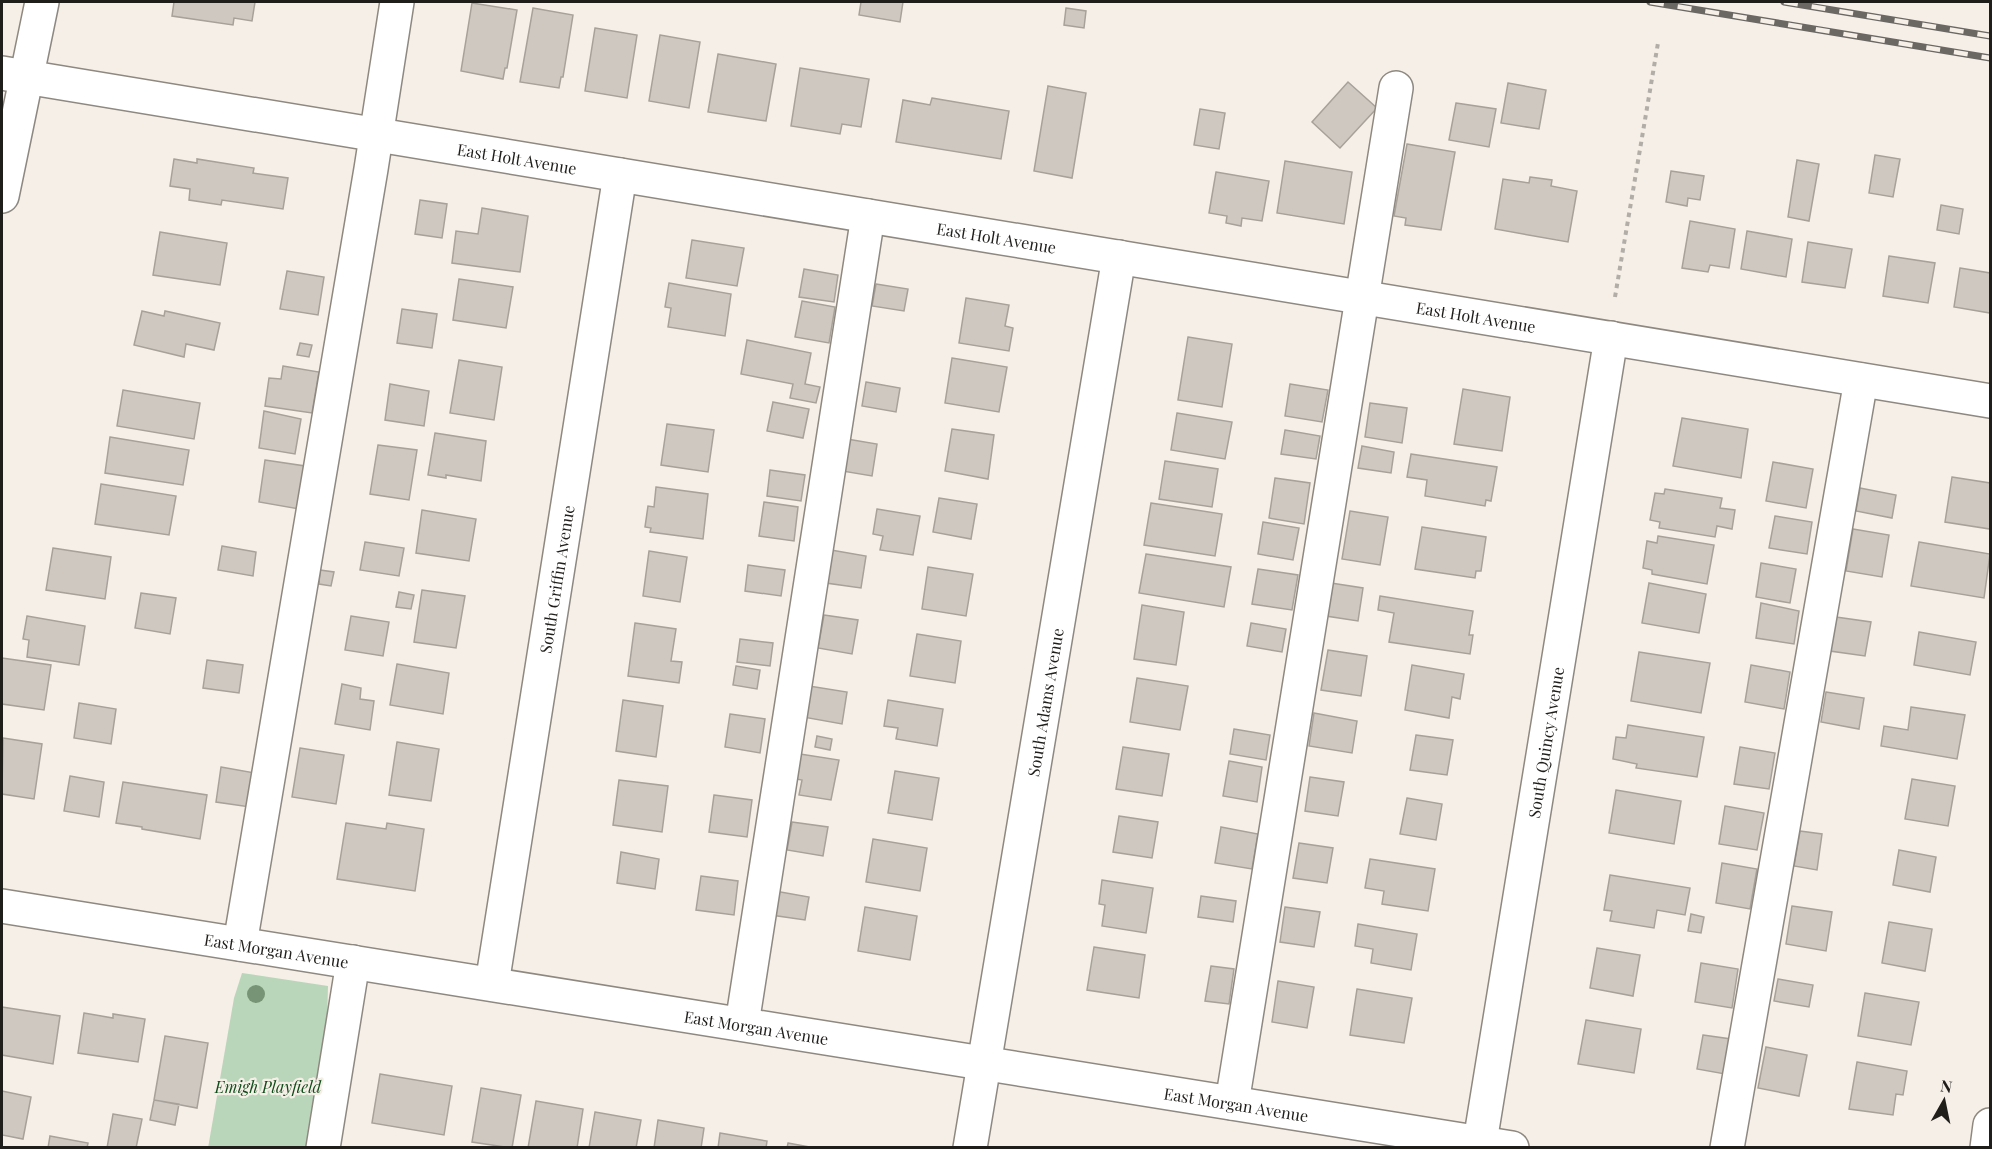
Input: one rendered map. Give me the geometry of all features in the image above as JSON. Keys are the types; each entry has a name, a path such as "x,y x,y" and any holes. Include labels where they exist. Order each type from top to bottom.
{"street":[{"path":"2,196 14,75 42,2"},
{"path":"240,944 397,2"},
{"name":"East Holt Avenue","path":"14,75 1990,401"},
{"path":"1232,1103 1396,88"},
{"name":"South Griffin Avenue","path":"492,984 620,175"},
{"path":"742,1024 868,216"},
{"name":"South Adams Avenue","path":"970,1148 1119,257"},
{"name":"South Quincy Avenue","path":"1490,1146 1611,338"},
{"path":"1728,1148 1861,380"},
{"name":"East Morgan Avenue","path":"2,906 1490,1146"},
{"path":"323,1148 353,962"},
{"path":"1987,1148 1990,1125"}],"path":[{"path":"1615,297 1658,43"}],"green space":[{"name":"Emigh Playfield","path":"242,973 328,986 327,1024 306,1147 208,1148 234,998"}],"building":[{"path":"174,2 255,2 252,21 234,18 233,25 172,16"},
{"path":"861,2 903,2 900,22 859,15"},
{"path":"472,3 517,10 503,79 461,71"},
{"path":"533,8 573,15 563,77 561,77 559,88 520,82"},
{"path":"1066,8 1086,11 1084,28 1064,25"},
{"path":"595,28 637,35 627,98 585,91"},
{"path":"660,35 700,42 689,108 649,101"},
{"path":"718,54 776,64 766,121 708,112"},
{"path":"800,68 869,79 861,127 842,124 840,134 791,126"},
{"path":"1348,82 1377,108 1340,148 1312,122"},
{"path":"1508,83 1546,90 1539,129 1501,123"},
{"path":"1048,86 1086,93 1072,178 1034,171"},
{"path":"932,98 1009,111 1001,159 896,142 903,100 930,105"},
{"path":"1456,103 1496,109 1489,147 1449,140"},
{"path":"1200,109 1225,113 1219,149 1194,145"},
{"path":"1407,144 1455,152 1441,230 1405,225 1406,218 1394,216"},
{"path":"1875,155 1900,159 1893,197 1869,193"},
{"path":"174,159 197,163 197,159 254,168 253,173 288,178 283,209 222,200 221,205 189,200 190,189 170,186"},
{"path":"1797,160 1819,164 1809,221 1788,217"},
{"path":"1285,161 1352,172 1344,224 1277,213"},
{"path":"1671,171 1704,176 1700,200 1688,198 1687,206 1666,202"},
{"path":"1216,172 1269,181 1262,221 1242,218 1241,226 1226,223 1227,216 1209,213"},
{"path":"1530,177 1552,180 1551,186 1577,191 1568,242 1495,229 1503,179 1529,183"},
{"path":"420,200 447,204 442,238 415,234"},
{"path":"1941,205 1963,209 1959,234 1937,230"},
{"path":"482,208 528,216 520,272 452,263 456,231 478,234"},
{"path":"1690,221 1735,229 1729,268 1710,265 1708,272 1682,268"},
{"path":"1747,231 1792,239 1786,277 1741,269"},
{"path":"160,232 227,243 220,285 153,275"},
{"path":"692,240 744,248 737,286 686,278"},
{"path":"1808,242 1852,249 1845,288 1802,282"},
{"path":"1889,256 1935,263 1928,303 1883,296"},
{"path":"1960,268 1990,273 1990,313 1954,307"},
{"path":"804,269 838,275 834,302 799,297"},
{"path":"287,271 324,277 318,315 280,309"},
{"path":"459,279 513,287 506,328 453,320"},
{"path":"669,283 731,294 725,336 668,327 671,308 665,307"},
{"path":"876,284 908,289 904,311 872,306"},
{"path":"966,298 1009,305 1005,326 1013,328 1009,351 959,343"},
{"path":"802,301 835,307 829,343 795,337"},
{"path":"402,309 437,314 432,348 397,343"},
{"path":"142,311 164,316 165,311 220,323 214,350 186,344 184,357 134,345"},
{"path":"1188,337 1232,344 1222,407 1178,400"},
{"path":"747,340 811,353 805,384 820,387 816,403 790,398 793,384 741,374"},
{"path":"300,343 312,345 309,357 297,355"},
{"path":"952,358 1007,367 999,412 945,403"},
{"path":"459,360 502,367 494,420 450,413"},
{"path":"283,366 319,372 312,413 265,406 269,378 281,379"},
{"path":"866,382 900,388 896,412 862,406"},
{"path":"390,384 429,391 424,426 385,420"},
{"path":"1290,384 1328,390 1322,422 1285,416"},
{"path":"1463,389 1510,397 1502,451 1454,444"},
{"path":"123,390 200,403 194,439 117,426"},
{"path":"773,402 809,409 803,438 767,431"},
{"path":"1370,403 1407,408 1402,443 1365,437"},
{"path":"264,411 301,419 295,454 259,448"},
{"path":"1177,413 1232,422 1225,459 1171,450"},
{"path":"1682,418 1748,429 1741,478 1673,466"},
{"path":"667,424 714,430 708,472 661,465"},
{"path":"952,429 994,435 988,479 945,471"},
{"path":"1285,430 1320,436 1316,459 1281,454"},
{"path":"435,433 486,441 481,481 446,475 446,478 428,475"},
{"path":"110,437 189,450 183,485 105,473"},
{"path":"847,439 877,444 872,476 842,471"},
{"path":"378,445 417,450 409,500 370,494"},
{"path":"1362,446 1394,452 1391,473 1358,468"},
{"path":"1411,454 1497,467 1491,501 1486,500 1485,506 1425,496 1427,480 1407,477"},
{"path":"265,460 305,466 299,509 259,502"},
{"path":"1165,461 1218,469 1212,507 1159,499"},
{"path":"1773,462 1813,469 1806,508 1766,501"},
{"path":"770,470 805,475 801,501 767,496"},
{"path":"1952,477 1990,483 1990,529 1945,522"},
{"path":"1275,478 1310,483 1304,524 1269,518"},
{"path":"101,484 176,496 169,535 95,524"},
{"path":"656,487 708,494 703,539 650,532 651,528 645,527 648,506 654,507"},
{"path":"1860,488 1896,495 1892,518 1856,511"},
{"path":"1665,489 1722,498 1720,508 1735,510 1732,529 1717,526 1715,537 1659,528 1660,522 1650,520 1655,493 1664,494"},
{"path":"939,498 977,504 971,539 933,532"},
{"path":"764,502 798,507 794,541 759,536"},
{"path":"1151,503 1222,514 1215,556 1144,545"},
{"path":"877,509 920,516 913,555 880,550 883,536 873,534"},
{"path":"422,510 476,519 469,561 416,553"},
{"path":"1350,511 1388,517 1380,565 1342,559"},
{"path":"1775,516 1812,522 1807,554 1769,548"},
{"path":"1263,522 1299,528 1293,560 1258,554"},
{"path":"1422,527 1486,537 1481,571 1476,571 1475,578 1415,569"},
{"path":"1853,529 1889,535 1882,577 1846,571"},
{"path":"1658,536 1714,545 1707,584 1652,574 1652,570 1643,568 1647,541 1657,543"},
{"path":"365,542 404,548 399,576 360,570"},
{"path":"1919,542 1990,554 1984,598 1911,586"},
{"path":"222,546 256,552 253,576 218,570"},
{"path":"53,548 111,557 105,599 46,590"},
{"path":"831,550 866,556 861,588 826,583"},
{"path":"649,551 687,557 680,602 643,596"},
{"path":"1146,554 1231,567 1224,607 1139,593"},
{"path":"1761,563 1796,569 1790,603 1756,597"},
{"path":"748,565 785,570 781,596 745,591"},
{"path":"928,567 973,574 966,616 922,609"},
{"path":"1258,569 1298,575 1292,610 1252,604"},
{"path":"320,570 334,572 331,586 319,584"},
{"path":"1331,583 1363,588 1358,621 1326,616"},
{"path":"1649,583 1706,594 1699,633 1642,623"},
{"path":"422,590 465,596 456,648 414,642"},
{"path":"399,592 414,595 411,609 396,607"},
{"path":"141,593 176,598 170,634 135,628"},
{"path":"1380,596 1473,611 1469,635 1473,635 1470,654 1389,642 1394,613 1378,610"},
{"path":"1761,603 1799,611 1794,644 1756,638"},
{"path":"1142,605 1184,612 1176,665 1134,659"},
{"path":"824,615 858,620 852,654 818,648"},
{"path":"27,616 85,626 79,665 27,657 29,640 23,639"},
{"path":"351,616 389,622 383,656 345,650"},
{"path":"1836,617 1871,622 1865,656 1830,651"},
{"path":"635,623 676,629 671,661 682,662 679,683 628,676"},
{"path":"1251,623 1286,629 1282,652 1247,646"},
{"path":"1919,632 1976,642 1970,675 1914,665"},
{"path":"917,634 961,641 955,683 910,676"},
{"path":"740,639 773,643 770,666 737,662"},
{"path":"1328,650 1367,656 1361,696 1321,690"},
{"path":"1639,652 1710,663 1701,713 1631,701"},
{"path":"2,658 51,665 44,710 2,704"},
{"path":"207,660 243,665 239,693 203,688"},
{"path":"397,664 449,673 443,714 390,705"},
{"path":"1412,665 1464,674 1460,699 1452,697 1449,718 1405,710"},
{"path":"1751,665 1790,672 1784,709 1745,702"},
{"path":"736,666 760,670 757,689 733,685"},
{"path":"1137,678 1188,686 1180,730 1130,722"},
{"path":"342,684 361,688 360,699 374,701 370,730 335,724"},
{"path":"809,686 847,692 842,724 803,717"},
{"path":"1826,692 1864,698 1859,729 1821,722"},
{"path":"623,700 663,706 656,757 616,751"},
{"path":"888,700 943,709 937,746 896,739 898,728 884,726"},
{"path":"79,703 116,709 111,744 74,738"},
{"path":"1911,707 1965,715 1957,759 1881,746 1884,726 1908,730"},
{"path":"1314,713 1357,721 1352,753 1309,746"},
{"path":"730,714 765,719 760,753 725,747"},
{"path":"1628,725 1704,737 1697,777 1636,768 1637,764 1613,759 1616,737 1626,738"},
{"path":"1234,729 1270,735 1266,760 1230,754"},
{"path":"1416,735 1453,740 1447,775 1410,770"},
{"path":"817,736 832,739 830,750 815,747"},
{"path":"3,738 42,744 34,799 2,794"},
{"path":"397,742 439,749 431,801 389,795"},
{"path":"1123,747 1169,754 1162,796 1116,789"},
{"path":"1740,747 1775,753 1769,789 1734,784"},
{"path":"300,748 344,755 336,804 292,797"},
{"path":"800,754 839,760 831,800 799,795 802,780 796,779"},
{"path":"1229,761 1262,767 1257,802 1223,796"},
{"path":"221,767 255,773 250,807 216,802"},
{"path":"895,771 939,778 932,820 888,813"},
{"path":"70,776 104,782 99,817 64,811"},
{"path":"1310,777 1344,782 1338,816 1305,811"},
{"path":"1912,779 1955,786 1948,826 1905,819"},
{"path":"619,780 668,786 662,832 613,825"},
{"path":"123,782 207,795 200,839 116,823"},
{"path":"1616,790 1681,801 1674,844 1609,833"},
{"path":"714,795 752,800 747,837 709,832"},
{"path":"1407,798 1442,804 1436,840 1400,834"},
{"path":"1725,806 1764,813 1757,850 1719,844"},
{"path":"1119,816 1158,822 1152,858 1113,852"},
{"path":"792,822 828,827 823,856 787,850"},
{"path":"346,823 386,829 387,823 424,829 415,891 337,879"},
{"path":"1221,827 1258,834 1252,869 1215,863"},
{"path":"1800,831 1822,834 1817,870 1794,866"},
{"path":"873,839 927,848 920,891 866,882"},
{"path":"1299,843 1333,848 1327,883 1293,878"},
{"path":"1899,850 1936,857 1930,892 1893,885"},
{"path":"621,852 659,859 655,889 617,883"},
{"path":"1370,859 1435,869 1428,911 1382,904 1384,891 1365,888"},
{"path":"1722,863 1757,869 1750,909 1716,903"},
{"path":"1610,875 1690,888 1685,915 1657,910 1654,928 1610,921 1612,911 1604,910"},
{"path":"701,876 738,881 734,915 696,910"},
{"path":"1102,880 1153,888 1146,933 1102,926 1105,905 1099,904"},
{"path":"775,891 809,897 805,920 771,915"},
{"path":"1201,896 1236,901 1233,922 1198,917"},
{"path":"1792,906 1832,912 1826,951 1786,944"},
{"path":"865,907 917,916 910,960 858,951"},
{"path":"1285,907 1320,912 1314,947 1280,942"},
{"path":"1691,914 1704,917 1701,933 1688,931"},
{"path":"1889,922 1932,929 1925,971 1882,963"},
{"path":"1358,924 1417,934 1411,970 1371,963 1373,949 1355,946"},
{"path":"1094,947 1145,955 1139,998 1087,990"},
{"path":"1597,948 1640,955 1633,996 1590,988"},
{"path":"1701,963 1738,969 1732,1008 1695,1002"},
{"path":"1211,966 1234,969 1229,1004 1205,1001"},
{"path":"1778,979 1813,985 1809,1007 1774,1001"},
{"path":"1278,981 1314,987 1307,1028 1272,1022"},
{"path":"1357,989 1412,998 1404,1043 1350,1035"},
{"path":"1865,993 1919,1002 1911,1045 1858,1036"},
{"path":"2,1007 60,1016 53,1064 2,1055"},
{"path":"84,1013 113,1018 113,1014 145,1019 138,1062 78,1053"},
{"path":"1586,1020 1641,1029 1634,1073 1578,1064"},
{"path":"1703,1035 1731,1039 1725,1074 1697,1069"},
{"path":"165,1036 208,1043 197,1108 154,1100"},
{"path":"1766,1047 1807,1055 1799,1096 1758,1088"},
{"path":"1857,1062 1907,1071 1903,1095 1896,1094 1893,1115 1849,1109"},
{"path":"380,1074 452,1086 444,1135 372,1123"},
{"path":"481,1088 521,1095 512,1148 472,1142"},
{"path":"2,1091 31,1097 23,1139 2,1135"},
{"path":"154,1100 179,1104 175,1125 150,1120"},
{"path":"536,1101 583,1109 577,1148 528,1148"},
{"path":"595,1112 641,1120 636,1148 589,1148"},
{"path":"113,1114 142,1119 136,1148 107,1148"},
{"path":"658,1120 704,1128 701,1148 654,1148"},
{"path":"720,1133 767,1141 766,1148 718,1148"},
{"path":"50,1136 88,1143 87,1148 48,1148"},
{"path":"788,1143 815,1148 787,1148"}],"railway":[{"path":"1650,2 1990,58"},
{"path":"1784,2 1990,36"}]}
